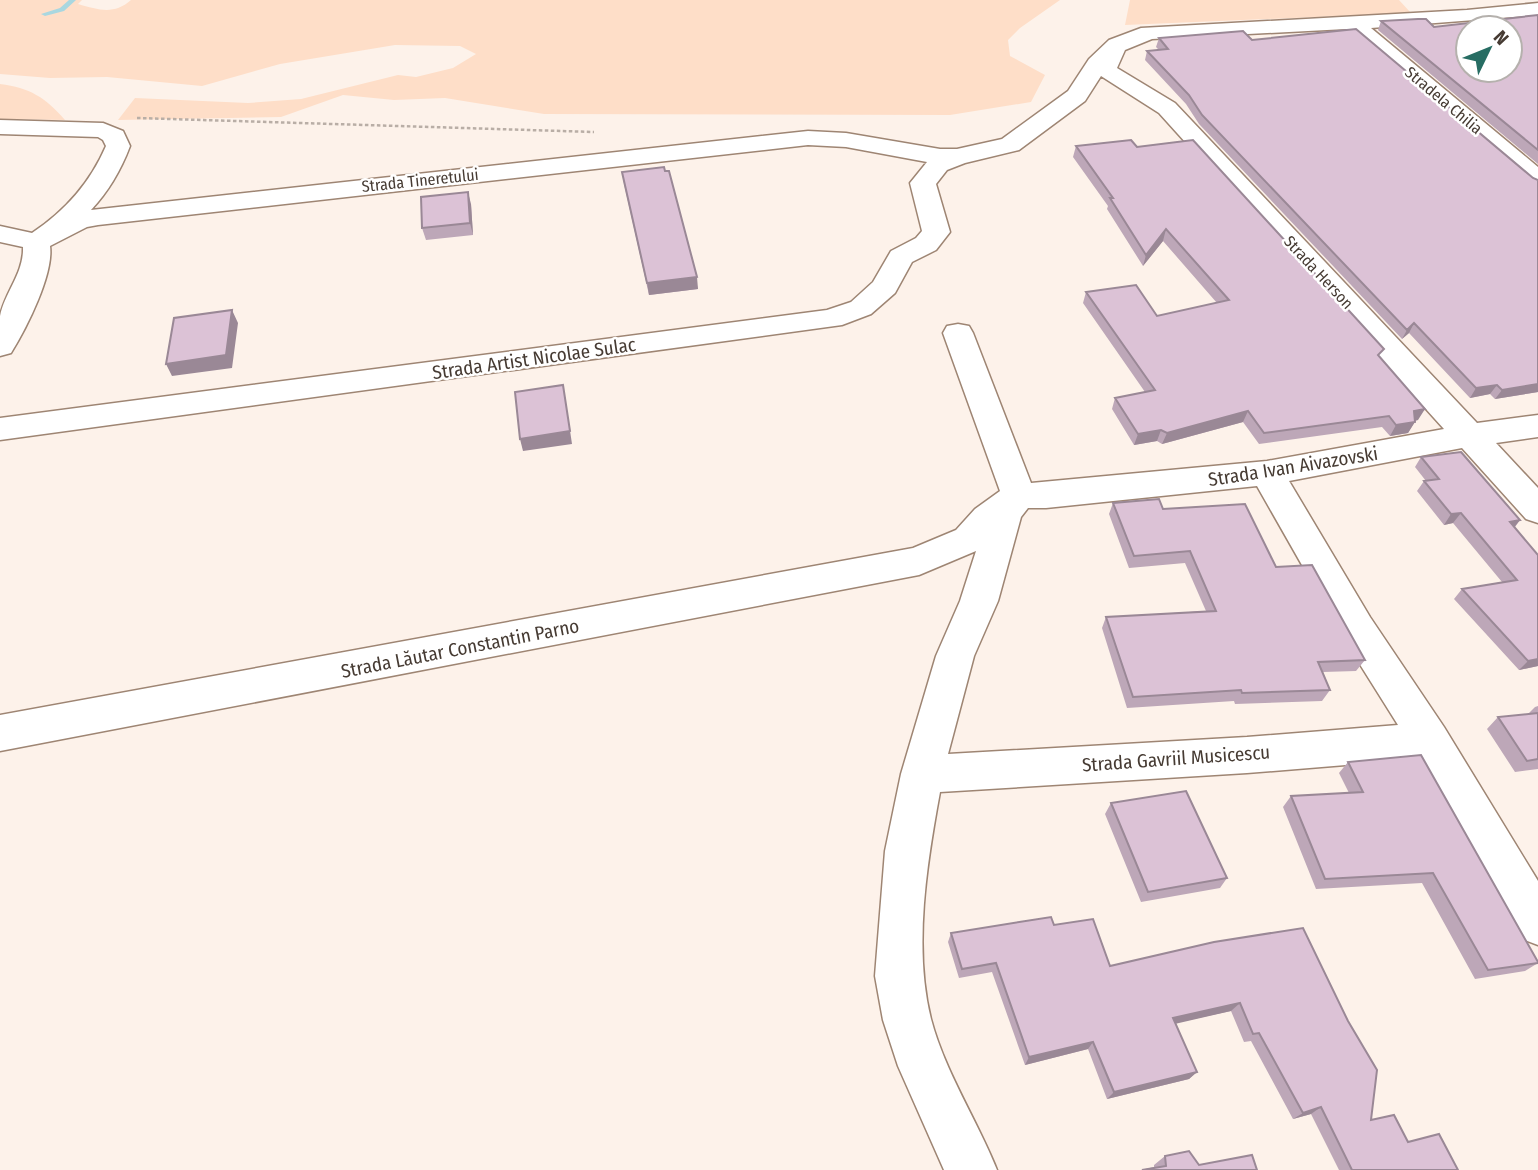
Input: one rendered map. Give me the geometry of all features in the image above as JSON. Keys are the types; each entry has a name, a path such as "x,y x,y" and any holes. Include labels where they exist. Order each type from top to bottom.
{"street":[{"path":"957,157 1010,145 1077,96 1097,64 1118,45 1149,33 1538,9"},
{"name":"Stradela Chilia","path":"1349,21 1538,180"},
{"name":"Strada Herson","path":"1118,45 1109,57 1106,68 1117,81 1167,108 1538,510"},
{"path":"1077,96 1106,89 1144,95"},
{"path":"0,127 103,130 114,136 118,146 114,158 75,215 62,226 36,242 0,234"},
{"name":"Strada Tineretului","path":"36,242 79,221 98,217 808,138 846,140 926,155 957,157"},
{"name":"Strada Artist Nicolae Sulac","path":"0,429 832,319 861,308 885,288 901,257 934,238 936,232 923,183 938,165 957,157"},
{"path":"0,346 33,275 39,250 36,242"},
{"path":"958,333 1032,496 1005,514 979,601 955,656 922,774 907,851 899,976 907,1020 923,1066 971,1170"},
{"name":"Strada Ivan Aivazovski","path":"1032,496 1267,473 1471,435 1538,426"},
{"path":"1267,473 1357,628 1430,740 1538,923"},
{"name":"Strada Lăutar Constantin Parno","path":"0,733 919,561 969,540 987,518 1032,496"},
{"name":"Strada Gavriil Musicescu","path":"922,774 1247,755 1430,740"}],"path":[{"path":"135,118 600,132"}],"shaded area":[{"path":"0,0 82,0 78,4 106,10 119,8 131,0 1060,0 1020,28 1008,40 1010,56 1045,75 1031,102 950,115 544,114 445,98 394,100 343,95 281,117 118,120 135,98 248,103 301,99 398,75 416,77 453,68 476,54 460,46 395,45 280,64 202,86 107,77 50,78 0,74"},
{"path":"1130,0 1399,0 1411,13 1125,25"},
{"path":"0,84 36,95 51,105 65,120 0,119"}],"building":[{"path":"1538,15 1538,150 1458,84 1524,84 1524,17"},
{"path":"1426,19 1434,27 1454,25 1454,81 1381,21"},
{"path":"1356,29 1538,180 1538,384 1502,390 1497,385 1476,388 1414,323 1407,330 1202,115 1189,95 1147,51 1168,49 1159,38 1243,31 1252,40"},
{"path":"1131,140 1137,147 1193,140 1384,349 1378,355 1425,409 1414,411 1415,422 1396,425 1389,416 1264,433 1248,411 1167,433 1161,430 1138,434 1115,398 1155,390 1086,292 1136,285 1157,316 1229,300 1166,229 1146,255 1110,198 1113,198 1076,146"},
{"path":"664,167 665,171 669,171 697,277 647,283 622,172"},
{"path":"468,192 470,223 422,228 421,197"},
{"path":"232,310 226,355 166,364 174,318"},
{"path":"563,385 570,431 520,439 515,392"},
{"path":"1461,452 1520,520 1510,522 1538,555 1538,659 1528,661 1462,589 1517,580 1461,513 1451,514 1424,481 1439,479 1421,457"},
{"path":"1159,499 1163,509 1245,504 1276,567 1312,565 1365,660 1318,662 1330,690 1242,693 1241,690 1133,697 1106,617 1216,611 1190,551 1134,556 1113,503"},
{"path":"1538,713 1538,759 1527,761 1498,717"},
{"path":"1421,755 1538,963 1488,970 1433,873 1325,879 1291,796 1363,792 1348,762"},
{"path":"1186,791 1227,878 1148,892 1111,803"},
{"path":"1051,917 1054,925 1093,919 1110,966 1214,942 1303,928 1348,1021 1377,1070 1371,1120 1394,1115 1408,1142 1439,1134 1458,1170 1352,1170 1321,1107 1303,1113 1259,1033 1253,1034 1240,1003 1173,1018 1197,1072 1114,1092 1093,1042 1029,1057 996,963 962,969 951,933"},
{"path":"1189,1151 1199,1165 1252,1155 1257,1170 1142,1170 1166,1166 1165,1156"}],"waterway":[{"path":"45,14 62,10 73,0"}]}
